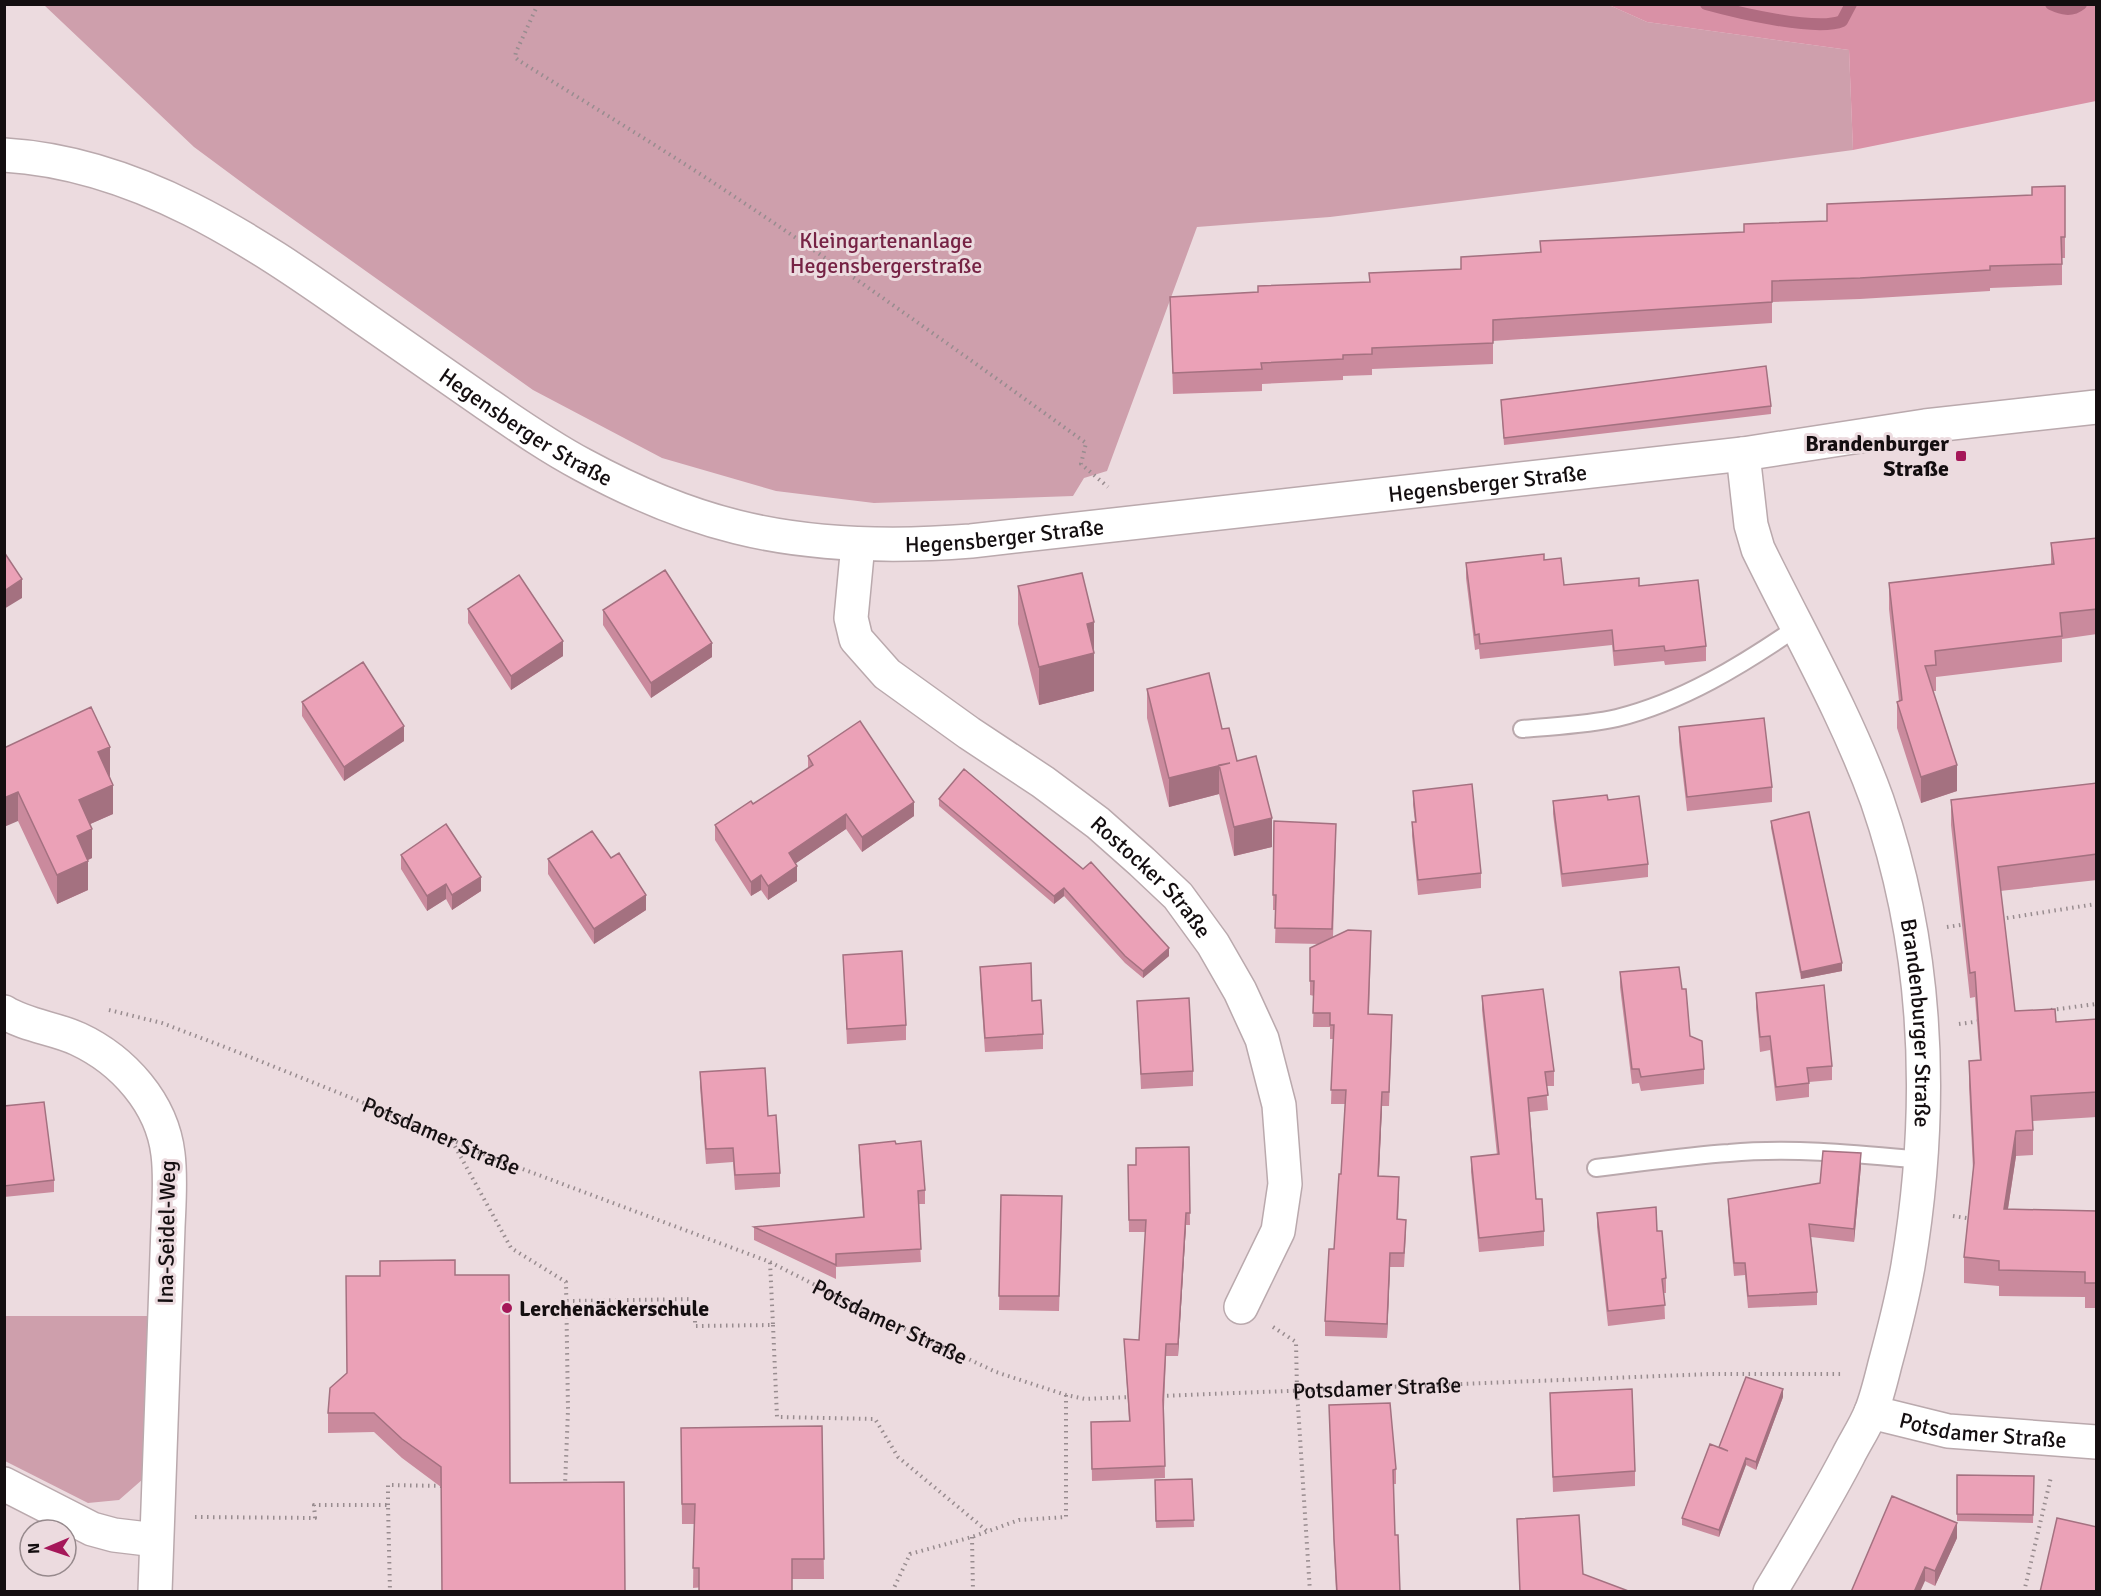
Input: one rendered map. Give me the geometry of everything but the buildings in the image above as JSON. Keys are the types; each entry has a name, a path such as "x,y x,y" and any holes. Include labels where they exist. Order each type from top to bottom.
{"street":[{"name":"Hegensberger Straße","path":"4,155 75,166 162,194 210,218 293,268 510,420 581,464 682,510 736,527 789,537 858,544 912,545 971,541 1743,454 1925,426 2097,406"},
{"name":"Brandenburger Straße","path":"1743,454 1751,525 1758,549 1848,728 1877,801 1898,872 1918,979 1924,1096 1922,1160 1917,1212 1901,1306 1871,1412 1831,1489 1770,1592"},
{"name":"Rostocker Straße","path":"858,544 851,618 856,639 895,680 1043,782 1098,823 1143,862 1178,896 1213,944 1240,991 1262,1039 1279,1105 1285,1184 1278,1231 1241,1307"},
{"name":"Ina-Seidel-Weg","path":"4,1012 77,1038 118,1065 135,1081 148,1100 165,1138 169,1172 168,1227 155,1592"},
{"name":"Potsdamer Straße","path":"1871,1412 1948,1431 2097,1442"},
{"path":"4,1484 92,1529 114,1535 157,1528"}],"lane":[{"path":"1522,729 1616,718 1663,704 1716,678 1797,628"},
{"path":"1596,1168 1730,1153 1781,1151 1847,1153 1922,1160"}],"path":[{"path":"538,4 516,52 515,57 518,60 727,192 818,253 1049,416 1086,443 1081,464 1149,520"},
{"path":"1992,920 2097,904"},
{"path":"1911,932 1969,923"},
{"path":"2050,1011 2097,1004"},
{"name":"Potsdamer Straße","path":"105,1009 162,1023 210,1041 489,1156 770,1262 967,1360 1065,1395 1085,1399 1140,1397"},
{"path":"1922,1029 1992,1019"},
{"path":"452,1140 511,1248 566,1282 567,1486 558,1486"},
{"path":"1917,1212 1975,1219"},
{"path":"770,1262 777,1417 875,1419 898,1457 987,1532"},
{"path":"567,1301 694,1299 695,1326 773,1324"},
{"path":"1298,1356 1297,1391 1310,1592"},
{"name":"Potsdamer Straße","path":"1151,1397 1712,1374 1820,1374"},
{"path":"892,1592 910,1554 972,1537 1019,1520 1066,1517 1065,1395"},
{"path":"2024,1592 2060,1438"},
{"path":"390,1592 387,1485 455,1486"},
{"path":"157,1528 315,1518 314,1505 388,1505"},
{"path":"972,1537 973,1592"}],"green space":[{"name":"Kleingartenanlage Hegensbergerstraße","path":"44,5 1609,5 1647,22 1849,50 1853,150 1330,217 1197,227 1107,471 1084,478 1073,496 874,503 776,491 662,458 533,390 194,147"},
{"path":"4,1316 153,1316 143,1479 119,1500 88,1503 5,1461"}],"shaded area":[{"path":"1609,5 2096,5 2096,101 1853,150 1849,50 1647,22"}],"waterway":[{"path":"1706,4 1775,20 1814,24 1842,21 1851,4"},
{"path":"2051,4 2066,9 2081,4"}],"place":[{"name":"Brandenburger Straße","path":"1961,456"},
{"name":"Lerchenäckerschule","path":"507,1308"}]}
